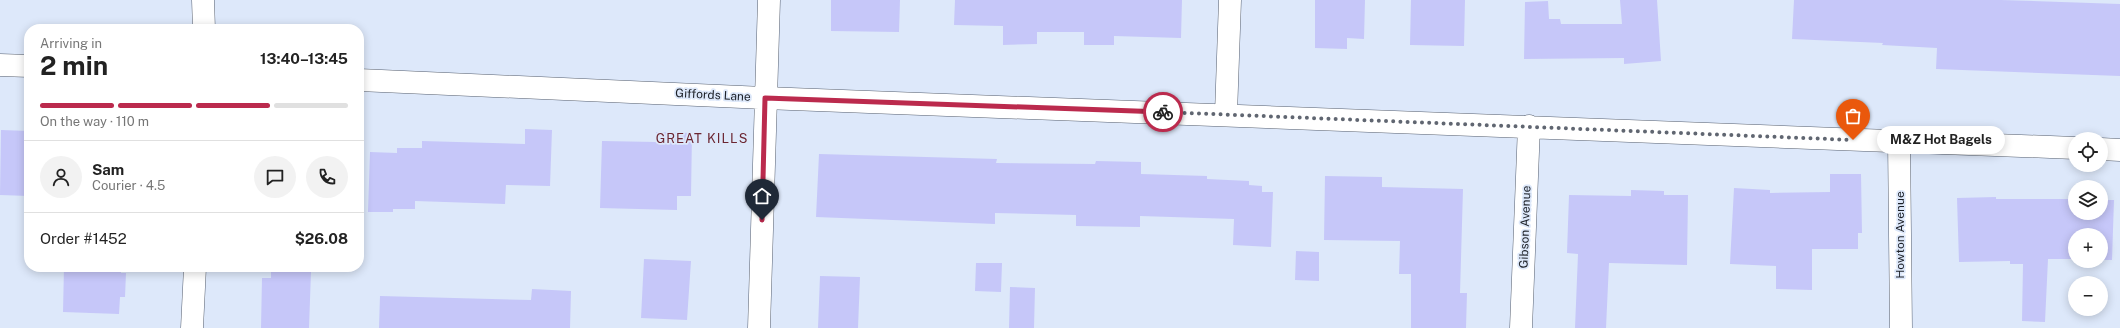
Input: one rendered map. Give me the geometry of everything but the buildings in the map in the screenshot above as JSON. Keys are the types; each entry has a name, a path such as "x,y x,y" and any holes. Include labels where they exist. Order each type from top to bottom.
{"street":[{"path":"204,0 204,24"},
{"path":"759,328 769,0"},
{"path":"1226,114 1230,0"},
{"path":"0,65 24,66"},
{"name":"Giffords Lane","path":"364,80 765,98 1226,114 2068,148"},
{"name":"Gibson Avenue","path":"1521,328 1529,126"},
{"name":"Howton Avenue","path":"1899,142 1901,328"},
{"path":"2108,149 2120,150"},
{"path":"192,328 195,272"}],"way so far":[{"path":"1163,112 1853,140"}],"place":[{"name":"M&Z Hot Bagels","path":"1853,140"}],"district":[{"name":"GREAT KILLS","path":"702,138"}],"route":[{"path":"762,220 765,98 1163,112"}]}
